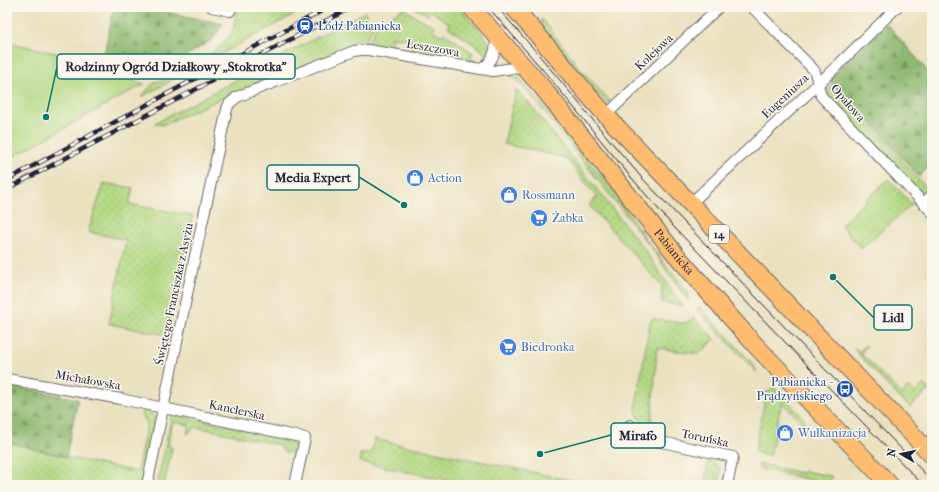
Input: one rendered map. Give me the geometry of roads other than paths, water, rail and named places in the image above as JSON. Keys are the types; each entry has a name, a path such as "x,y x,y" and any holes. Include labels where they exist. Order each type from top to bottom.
{"main road":[{"name":"Pabianicka","path":"471,7 542,87 677,256 725,311 758,348 890,485"},
{"name":"14","path":"513,7 590,98 647,159 932,455"}],"street":[{"path":"212,7 230,9"},
{"name":"Kolejowa","path":"606,115 720,7"},
{"name":"Opałowa","path":"752,7 815,72 821,96 932,212"},
{"name":"Eugeniusza","path":"690,204 897,7"},
{"path":"482,69 487,66 494,56 496,49 496,35"},
{"name":"Leszczowa","path":"227,109 229,104 237,98 354,51 368,50 493,71 506,68 527,70"},
{"name":"Świętego Franciszka z Asyżu","path":"147,485 227,109"},
{"path":"924,203 932,195"},
{"name":"Michałowska","path":"7,379 117,398 164,408"},
{"name":"Kanclerska","path":"164,408 305,438 295,485"},
{"name":"Toruńska","path":"630,425 631,429 638,435 647,439 733,457 727,485"}],"tram line":[{"path":"488,7 548,76 672,225 923,485"},
{"path":"497,7 642,178 932,481"}],"railway":[{"path":"7,180 329,7"},
{"path":"7,189 352,7"}],"place":[{"name":"Łódź Pabianicka","path":"305,26"},
{"name":"Rodzinny Ogród Działkowy „Stokrotka”","path":"46,117"},
{"name":"Action","path":"415,178"},
{"name":"Rossmann","path":"509,195"},
{"name":"Media Expert","path":"404,205"},
{"name":"Żabka","path":"539,218"},
{"name":"Lidl","path":"833,277"},
{"name":"Biedronka","path":"508,347"},
{"name":"Pabianicka - Prądzyńskiego","path":"845,389"},
{"name":"Wulkanizacja","path":"785,433"},
{"name":"Mirafo","path":"540,454"}]}
